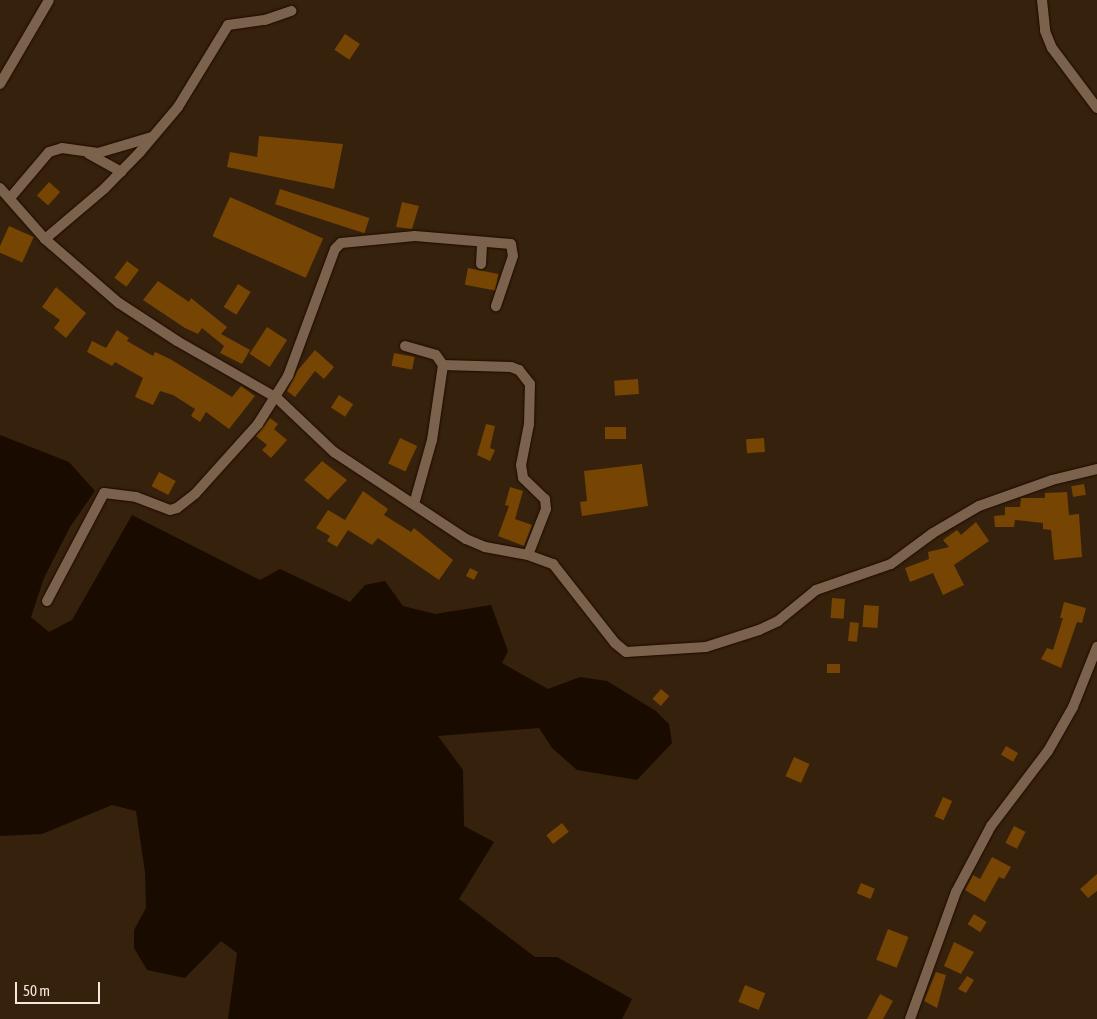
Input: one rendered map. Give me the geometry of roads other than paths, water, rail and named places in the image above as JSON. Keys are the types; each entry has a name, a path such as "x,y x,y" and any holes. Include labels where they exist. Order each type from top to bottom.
{"street":[{"path":"0,84 49,0"},
{"path":"1042,0 1045,31 1052,48 1097,108"},
{"path":"45,239 121,172 178,107 228,25 265,20 290,11"},
{"path":"10,198 49,152 62,148 84,152 109,151 152,136"},
{"path":"84,152 121,172"},
{"path":"0,188 45,239 86,278 148,324 277,398 334,452 466,539 485,547 528,555 553,564 615,644 626,652 706,647 778,621 816,590 891,564 933,533 979,506 1052,480 1097,469"},
{"path":"47,600 104,493 136,497 170,510 181,506 228,458 277,398 292,368 335,249 342,243 414,236 511,244 514,250 496,306"},
{"path":"481,264 482,242"},
{"path":"405,346 436,354 443,365 432,440 414,504"},
{"path":"443,365 511,367 520,370 530,384 529,424 521,465 523,478 545,500 546,509 528,555"},
{"path":"910,1019 956,892 991,826 1048,751 1073,707 1097,647"}]}
